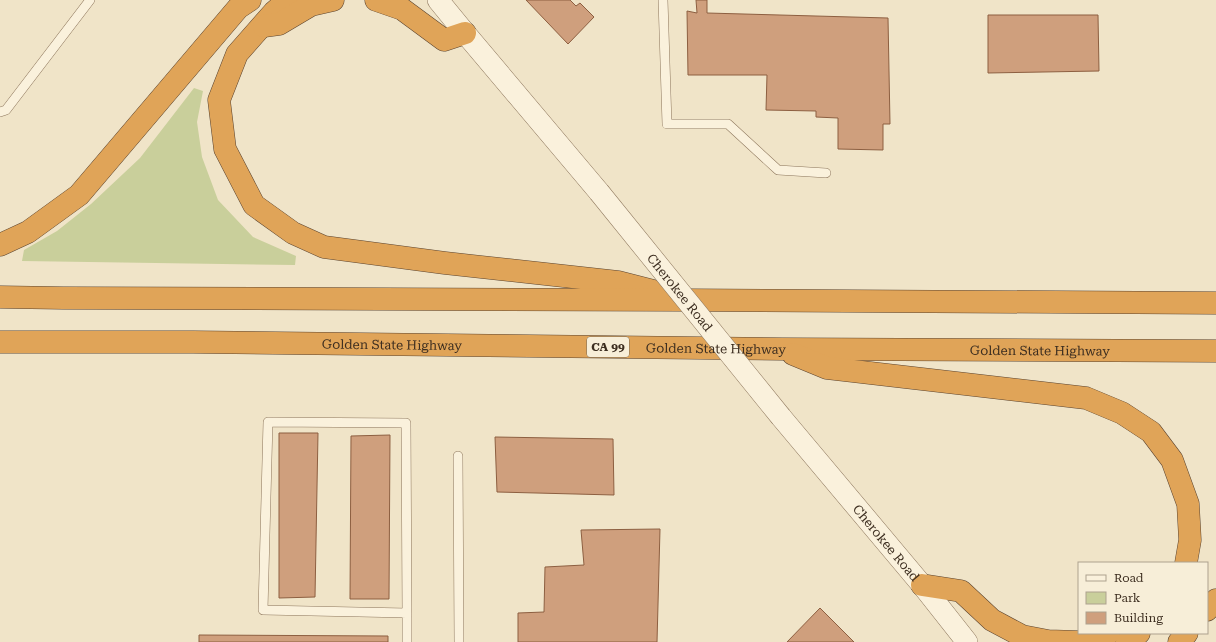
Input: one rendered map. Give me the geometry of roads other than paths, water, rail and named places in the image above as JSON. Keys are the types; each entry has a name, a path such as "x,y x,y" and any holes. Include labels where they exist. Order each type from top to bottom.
{"highway":[{"path":"288,0 274,12 237,54 219,100 225,149 254,205 292,233 324,247 445,263 618,282 684,300"},
{"path":"261,27 279,24 311,5 333,0"},
{"path":"376,0 402,8 444,40 464,33"},
{"path":"0,246 28,232 79,195 243,3"},
{"path":"0,297 1216,303"},
{"name":"Golden State Highway","path":"0,342 193,342 782,349 1216,351"},
{"path":"782,349 827,368 1086,398 1122,413 1151,432 1172,460 1188,504 1190,540 1186,562"},
{"path":"922,585 961,591 992,620 1022,636 1048,641 1079,642"},
{"path":"1208,609 1216,600"},
{"path":"1083,642 1106,634"},
{"path":"1127,642 1138,634"},
{"path":"1179,642 1186,634"}],"street":[{"name":"Cherokee Road","path":"438,0 464,33 599,192 781,417 922,585 967,642"}],"lane":[{"path":"0,112 6,110 90,0"},
{"path":"663,0 667,124 728,124 778,170 826,173"},
{"path":"407,613 263,610 268,422 406,423 407,613 407,642"},
{"path":"458,456 460,642"}]}
